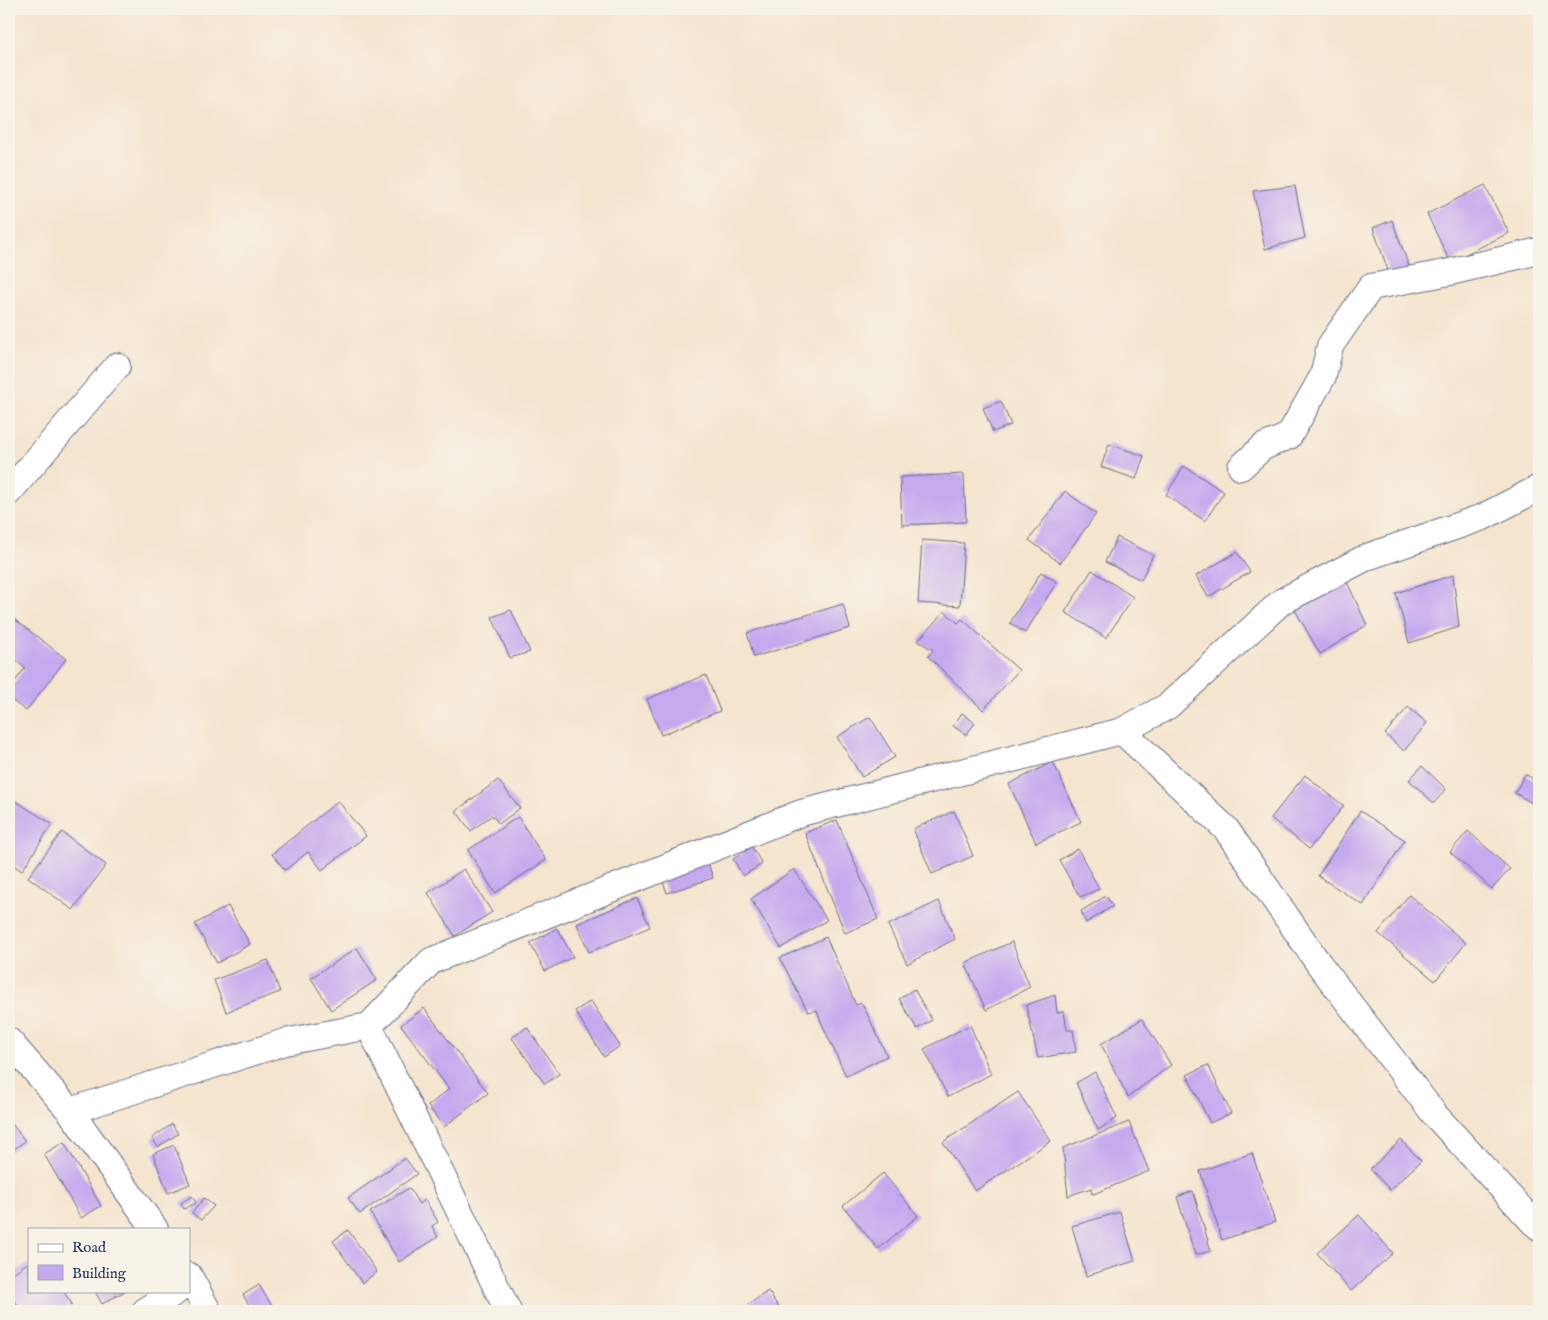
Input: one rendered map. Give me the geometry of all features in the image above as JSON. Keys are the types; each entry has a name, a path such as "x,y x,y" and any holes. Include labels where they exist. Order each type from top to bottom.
{"street":[{"path":"1241,467 1263,447 1289,436 1323,376 1330,346 1371,287 1450,272 1539,251"},
{"path":"9,492 117,366"},
{"path":"70,1111 285,1042 369,1026 431,961 801,813 1122,731 1168,706 1281,602 1367,557 1482,517 1539,488"},
{"path":"1122,731 1226,829 1319,964 1435,1115 1539,1227"},
{"path":"369,1026 508,1311"},
{"path":"9,1040 70,1111 154,1228"},
{"path":"190,1287 208,1311"},
{"path":"145,1311 174,1292"}],"building":[{"path":"1485,185 1509,233 1450,262 1427,214"},
{"path":"1295,186 1305,238 1265,249 1253,191"},
{"path":"1392,220 1410,269 1390,276 1373,228"},
{"path":"1001,401 1011,425 993,432 983,408"},
{"path":"1109,444 1144,456 1136,479 1101,467"},
{"path":"1184,466 1224,492 1205,521 1166,495"},
{"path":"964,474 966,522 902,525 900,477"},
{"path":"1065,491 1096,514 1060,563 1029,540"},
{"path":"1117,537 1153,555 1141,580 1105,562"},
{"path":"922,540 964,543 960,606 918,603"},
{"path":"1237,552 1250,572 1208,597 1196,576"},
{"path":"1092,570 1133,597 1106,638 1065,612"},
{"path":"1041,572 1057,582 1025,633 1010,623"},
{"path":"1453,575 1459,627 1409,643 1396,593"},
{"path":"1347,582 1367,625 1320,654 1295,610"},
{"path":"843,604 850,628 754,657 747,633"},
{"path":"511,610 530,652 510,658 492,617"},
{"path":"944,611 958,623 962,619 1019,670 983,710 928,656 933,650 918,641"},
{"path":"9,615 66,659 26,711 9,698 9,690 25,668 9,655"},
{"path":"706,675 720,711 661,735 647,699"},
{"path":"1408,707 1427,723 1404,751 1385,734"},
{"path":"962,713 975,723 966,735 953,726"},
{"path":"870,717 895,757 862,777 837,737"},
{"path":"1053,762 1081,822 1036,843 1009,784"},
{"path":"1422,766 1446,789 1434,803 1409,780"},
{"path":"1525,774 1539,783 1539,807 1515,793"},
{"path":"1305,775 1344,806 1309,849 1271,818"},
{"path":"498,780 520,808 499,824 492,815 471,831 456,811"},
{"path":"9,797 52,824 22,871 9,862"},
{"path":"338,801 366,836 322,870 308,852 285,870 272,854"},
{"path":"954,811 973,856 932,874 913,829"},
{"path":"1360,811 1405,840 1363,905 1318,876"},
{"path":"518,817 546,860 495,893 468,850"},
{"path":"837,820 878,919 845,933 805,833"},
{"path":"1468,831 1510,869 1492,889 1450,852"},
{"path":"62,832 106,865 73,910 28,877"},
{"path":"752,847 762,864 743,876 733,859"},
{"path":"1078,849 1099,889 1080,897 1059,860"},
{"path":"707,860 713,878 667,893 661,876"},
{"path":"464,869 492,912 455,936 428,893"},
{"path":"794,869 827,920 781,948 751,899"},
{"path":"1409,895 1466,943 1435,981 1378,933"},
{"path":"1106,896 1113,906 1086,923 1081,911"},
{"path":"637,898 650,927 589,952 577,924"},
{"path":"939,901 955,939 907,964 888,925"},
{"path":"228,906 250,944 217,963 195,924"},
{"path":"557,928 573,957 545,971 530,943"},
{"path":"826,937 856,1005 862,1003 887,1056 846,1076 817,1010 808,1012 780,958"},
{"path":"1012,942 1030,987 986,1010 965,963"},
{"path":"357,948 377,980 331,1010 311,978"},
{"path":"268,960 280,992 226,1012 214,980"},
{"path":"914,989 932,1020 917,1029 899,999"},
{"path":"1055,995 1057,1013 1064,1011 1067,1030 1073,1030 1076,1052 1038,1058 1026,1005"},
{"path":"591,1001 620,1046 604,1057 575,1011"},
{"path":"424,1008 488,1093 444,1127 428,1106 449,1089 401,1025"},
{"path":"1142,1019 1171,1065 1128,1097 1101,1044"},
{"path":"970,1025 991,1074 948,1097 924,1049"},
{"path":"527,1027 559,1074 545,1084 512,1038"},
{"path":"1208,1065 1231,1113 1210,1123 1187,1075"},
{"path":"1095,1072 1117,1118 1098,1130 1076,1083"},
{"path":"1018,1092 1051,1141 975,1191 943,1142"},
{"path":"9,1120 25,1141 9,1153"},
{"path":"1129,1122 1149,1171 1096,1193 1092,1194 1091,1188 1068,1196 1063,1148"},
{"path":"172,1124 178,1134 158,1147 152,1138"},
{"path":"1401,1140 1421,1161 1390,1190 1370,1169"},
{"path":"64,1142 101,1206 81,1218 44,1154"},
{"path":"174,1145 190,1184 168,1193 153,1154"},
{"path":"1252,1153 1275,1222 1222,1240 1200,1171"},
{"path":"405,1158 417,1174 360,1214 348,1198"},
{"path":"883,1173 918,1216 878,1249 843,1206"},
{"path":"409,1188 419,1204 425,1200 438,1222 432,1226 438,1237 399,1262 370,1212"},
{"path":"1193,1191 1211,1251 1195,1255 1177,1197"},
{"path":"192,1196 196,1203 184,1209 181,1203"},
{"path":"204,1198 214,1206 201,1220 192,1213"},
{"path":"1120,1212 1135,1261 1086,1276 1072,1226"},
{"path":"1359,1215 1393,1253 1351,1291 1317,1253"},
{"path":"348,1230 377,1272 362,1283 333,1241"},
{"path":"28,1263 28,1292 64,1292 72,1304 61,1311 22,1311 9,1293 9,1276"},
{"path":"259,1285 275,1311 253,1311 243,1295"},
{"path":"768,1291 781,1311 739,1311"},
{"path":"96,1292 123,1292 102,1304"}]}
